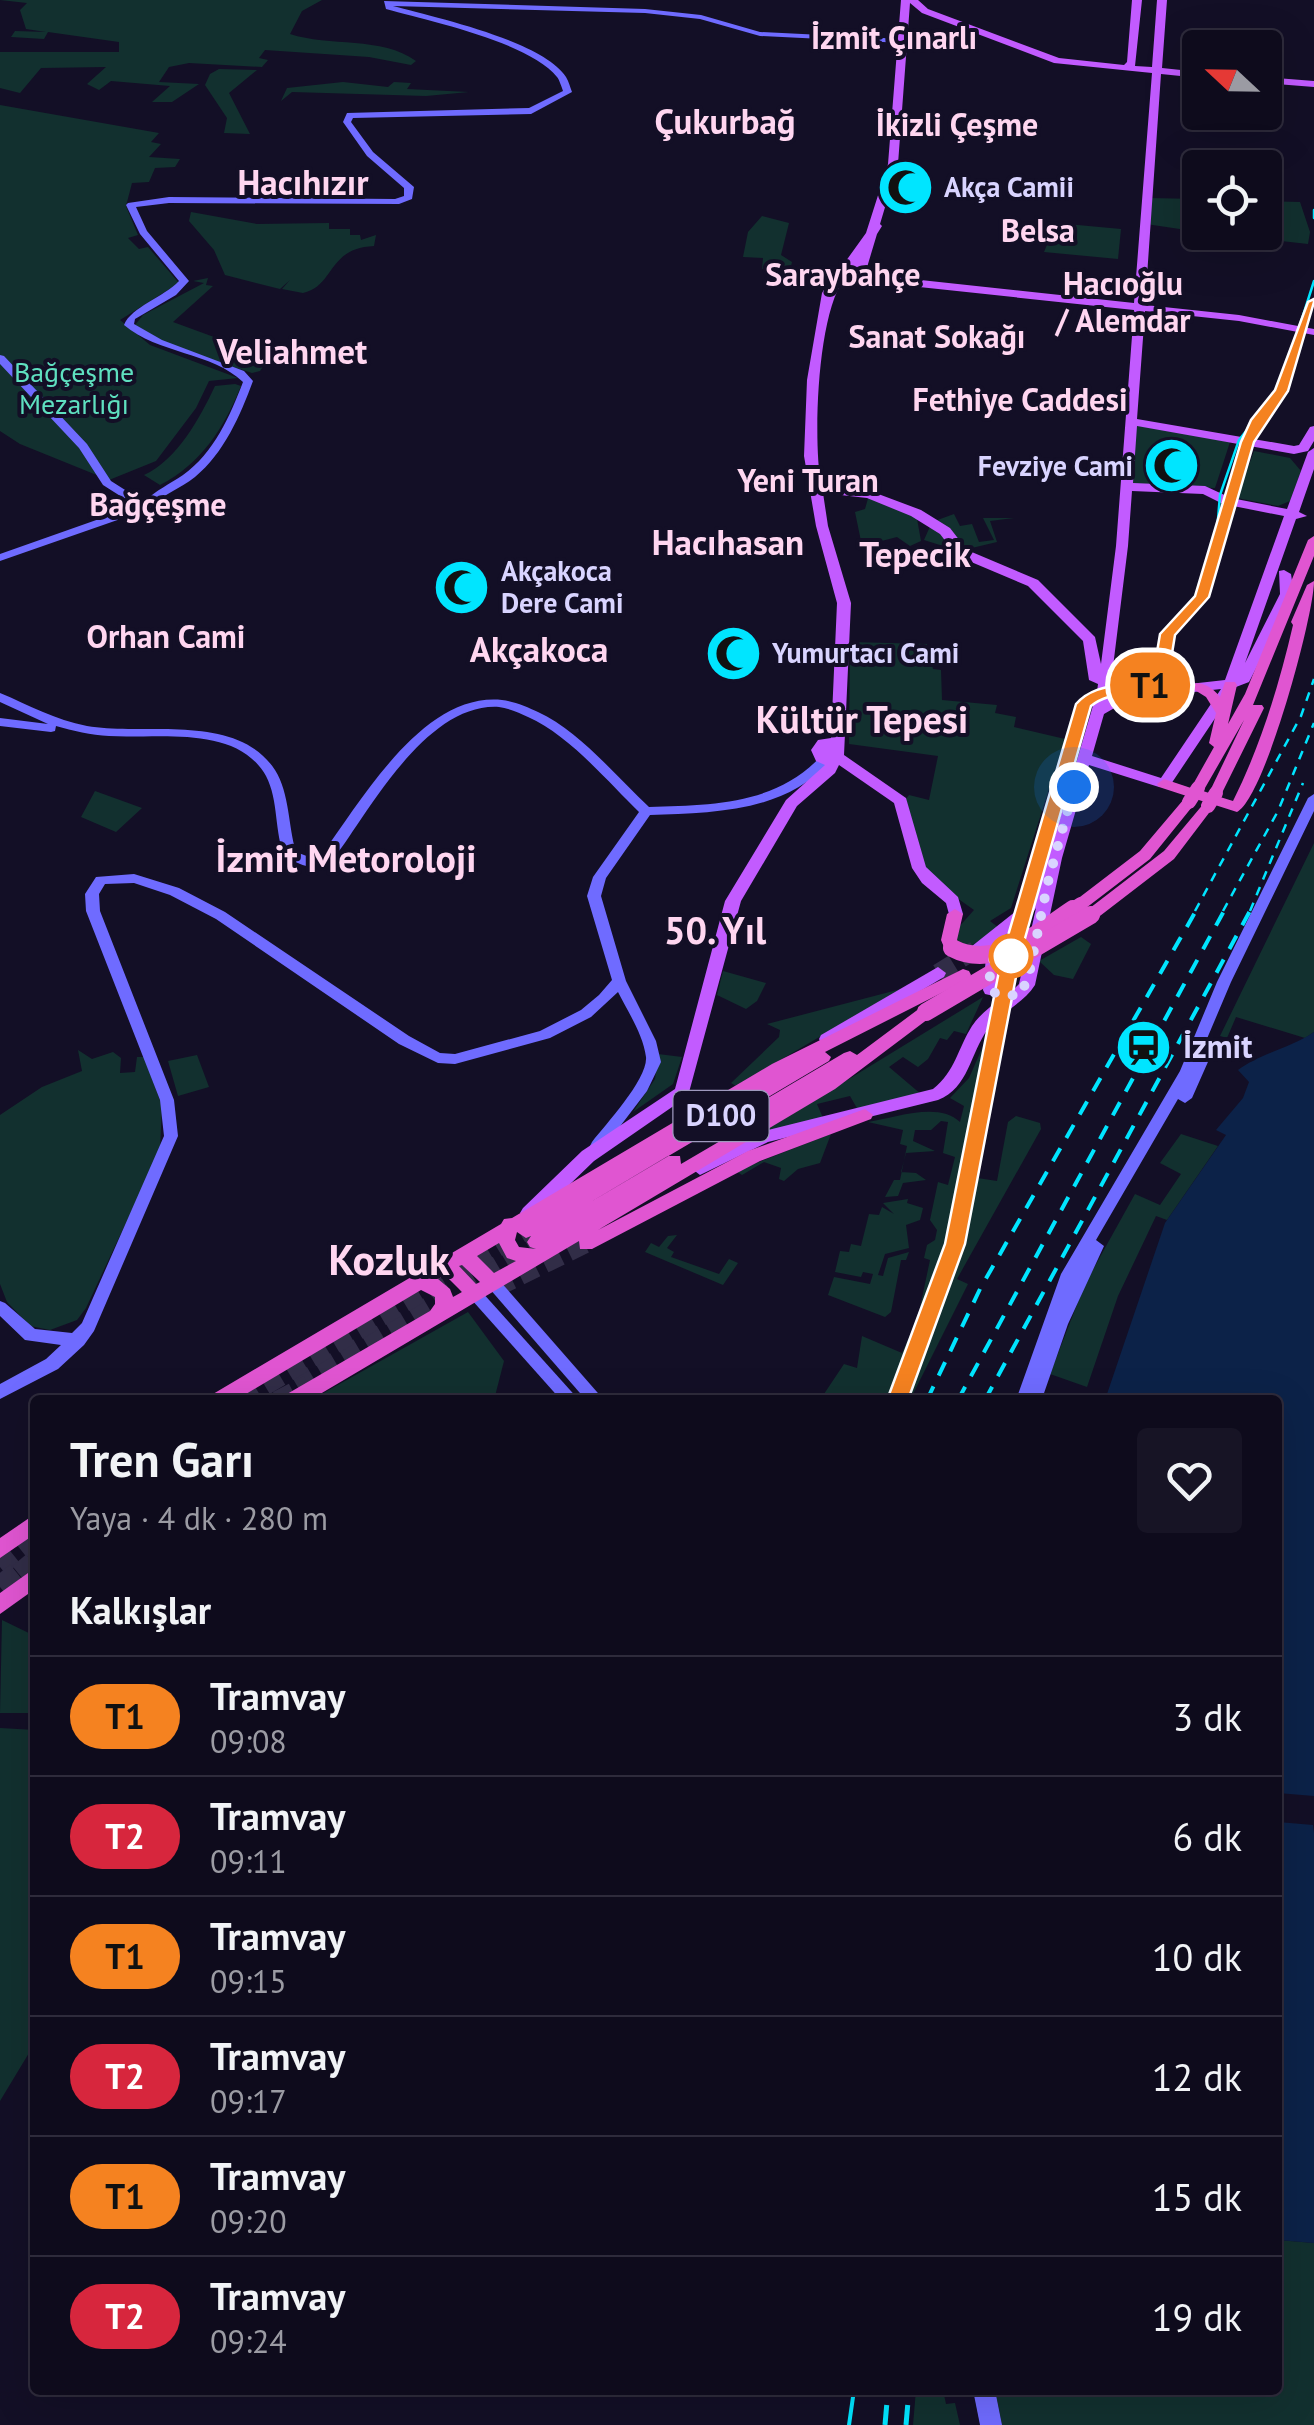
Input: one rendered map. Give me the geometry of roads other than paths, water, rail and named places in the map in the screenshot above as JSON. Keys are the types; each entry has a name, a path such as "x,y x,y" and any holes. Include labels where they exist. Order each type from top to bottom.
{"highway":[{"name":"D100","path":"919,1004 992,956 1086,909 1145,855 1194,795 1252,694 1314,540"},
{"name":"D100","path":"528,1234 1086,909 1169,855 1212,800 1314,584"},
{"path":"1164,784 1237,807 1251,780 1290,670 1303,611"},
{"path":"1194,795 1230,685"},
{"path":"1196,687 1222,709"},
{"path":"956,914 948,940 952,948 970,957 992,956"},
{"path":"303,1395 494,1284 528,1234 778,1068 919,1004"},
{"path":"228,1395 454,1259 528,1234 603,1220 702,1156 829,1086 919,1004"},
{"path":"586,1244 754,1156 865,1115"},
{"path":"454,1259 494,1284"},
{"path":"454,1259 476,1295"},
{"path":"416,1282 436,1286 444,1294 444,1306 437,1316"},
{"path":"0,1549 30,1528"},
{"path":"0,1605 30,1581"}],"main road":[{"path":"862,278 859,274 894,164 902,17 909,0 925,11 1048,59 1182,73"},
{"path":"1126,68 1131,67 1137,0"},
{"path":"603,1220 748,1143 926,1100 948,1088 963,1068 985,1021 1019,996 1028,979 1054,858 1099,711 1106,673 1126,487 1162,0"},
{"path":"0,558 145,507 158,492 192,473 213,448 231,423 248,381 234,369 167,349 129,325 132,318 173,294 184,281 143,232 131,205 169,200 396,202 409,197 409,187 366,148 347,122 350,115 530,111 568,92 568,84 543,62 519,49 472,30 385,5 489,3 645,11 701,17 748,32 902,41"},
{"path":"902,17 908,11 925,11"},
{"path":"1282,81 1314,84"},
{"path":"588,1156 682,1092 738,889 791,803 830,770 839,703 843,598 810,456 816,354 828,293 838,274 877,226"},
{"path":"838,274 1314,332"},
{"path":"0,358 75,436 107,483 145,507"},
{"path":"1130,421 1309,455"},
{"path":"1099,711 1126,695 1230,685 1245,676 1286,594 1284,574 1314,430"},
{"path":"1230,685 1298,515 1314,486"},
{"path":"1126,487 1205,490 1227,501 1298,515"},
{"path":"817,488 869,495 928,520 946,531 962,553 1033,583 1090,640 1096,667 1094,704 1032,902 974,950"},
{"path":"1078,624 1112,629"},
{"path":"0,697 30,714 102,732"},
{"path":"0,722 102,732 180,732 252,752 269,769 278,792 290,855 306,863 327,857 428,730 451,712 478,703 512,706 538,716 646,811 746,804 802,779 831,752"},
{"path":"1083,758 1164,784 1222,709"},
{"path":"831,752 901,801 916,868 927,882 953,901 956,914"},
{"path":"1026,1395 1069,1274 1177,1090 1224,982 1294,846 1314,798"},
{"path":"528,1234 642,1087 654,1062 619,981 598,919 595,888 646,811"},
{"path":"1036,1395 1083,1270 1197,1075 1224,1006 1314,824"},
{"path":"0,1392 52,1364 78,1340 94,1316 170,1140 168,1100 92,911 93,889 101,880 132,878 189,896 438,1058 461,1058 556,1031 597,1006 619,981"},
{"path":"1001,930 994,945 990,987 995,993 1019,996"},
{"path":"778,1068 938,973"},
{"path":"494,1284 592,1395"},
{"path":"476,1295 566,1395"},
{"path":"0,1308 31,1335 78,1340"},
{"path":"985,2395 991,2425"}],"water":[{"path":"1314,1032 1314,2243 1282,2240 1282,1395 1107,1395 1165,1223 1226,1135 1216,1130 1243,1098 1249,1082 1238,1070"}],"tunnel":[{"path":"938,973 975,950"},
{"path":"250,1395 526,1231"},
{"path":"296,1384 536,1242"},
{"path":"496,1288 586,1244"},
{"path":"287,1395 308,1384"},
{"path":"0,1567 30,1543"},
{"path":"18,1573 30,1563"},
{"path":"0,1587 21,1570"}],"tram line":[{"path":"1314,210 1314,218"},
{"path":"892,1395 951,1234 1006,955 1081,701 1097,691 1156,677 1164,634 1199,596 1217,531 1220,495 1239,440 1280,388 1314,281"},
{"name":"T1","path":"900,1395 955,1244 1011,956 1084,704 1097,693 1141,688 1161,678 1168,634 1202,597 1227,501 1248,442 1258,420 1281,391 1314,302"},
{"path":"849,2425 853,2395"}],"railway":[{"path":"1195,911 1301,716 1314,679"},
{"path":"1223,911 1278,811 1314,723"},
{"path":"1250,910 1303,783"},
{"path":"929,1395 980,1289 1197,909"},
{"path":"961,1395 1225,909"},
{"path":"988,1395 1250,910"},
{"path":"885,2425 888,2395"},
{"path":"906,2425 909,2395"}],"place":[{"name":"Akça Camii","path":"905,187"},
{"name":"Fevziye Cami","path":"1172,466"},
{"name":"Akçakoca Dere Cami","path":"462,587"},
{"name":"Yumurtacı Cami","path":"733,653"},
{"name":"İzmit","path":"1144,1047"}],"district":[{"name":"İzmit Çınarlı","path":"894,38"},
{"name":"Çukurbağ","path":"725,122"},
{"name":"İkizli Çeşme","path":"957,125"},
{"name":"Hacıhızır","path":"303,183"},
{"name":"Belsa","path":"1038,231"},
{"name":"Saraybahçe","path":"843,275"},
{"name":"Hacıoğlu / Alemdar","path":"1123,302"},
{"name":"Sanat Sokağı","path":"937,337"},
{"name":"Veliahmet","path":"292,352"},
{"name":"Fethiye Caddesi","path":"1020,400"},
{"name":"Yeni Turan","path":"808,481"},
{"name":"Bağçeşme","path":"158,505"},
{"name":"Hacıhasan","path":"728,543"},
{"name":"Tepecik","path":"915,555"},
{"name":"Orhan Cami","path":"166,637"},
{"name":"Akçakoca","path":"539,650"},
{"name":"Kültür Tepesi","path":"862,720"},
{"name":"İzmit Metoroloji","path":"346,859"},
{"name":"50. Yıl","path":"715,931"},
{"name":"Kozluk","path":"389,1260"}],"park label":[{"name":"Bağçeşme Mezarlığı","path":"74,388"}]}
